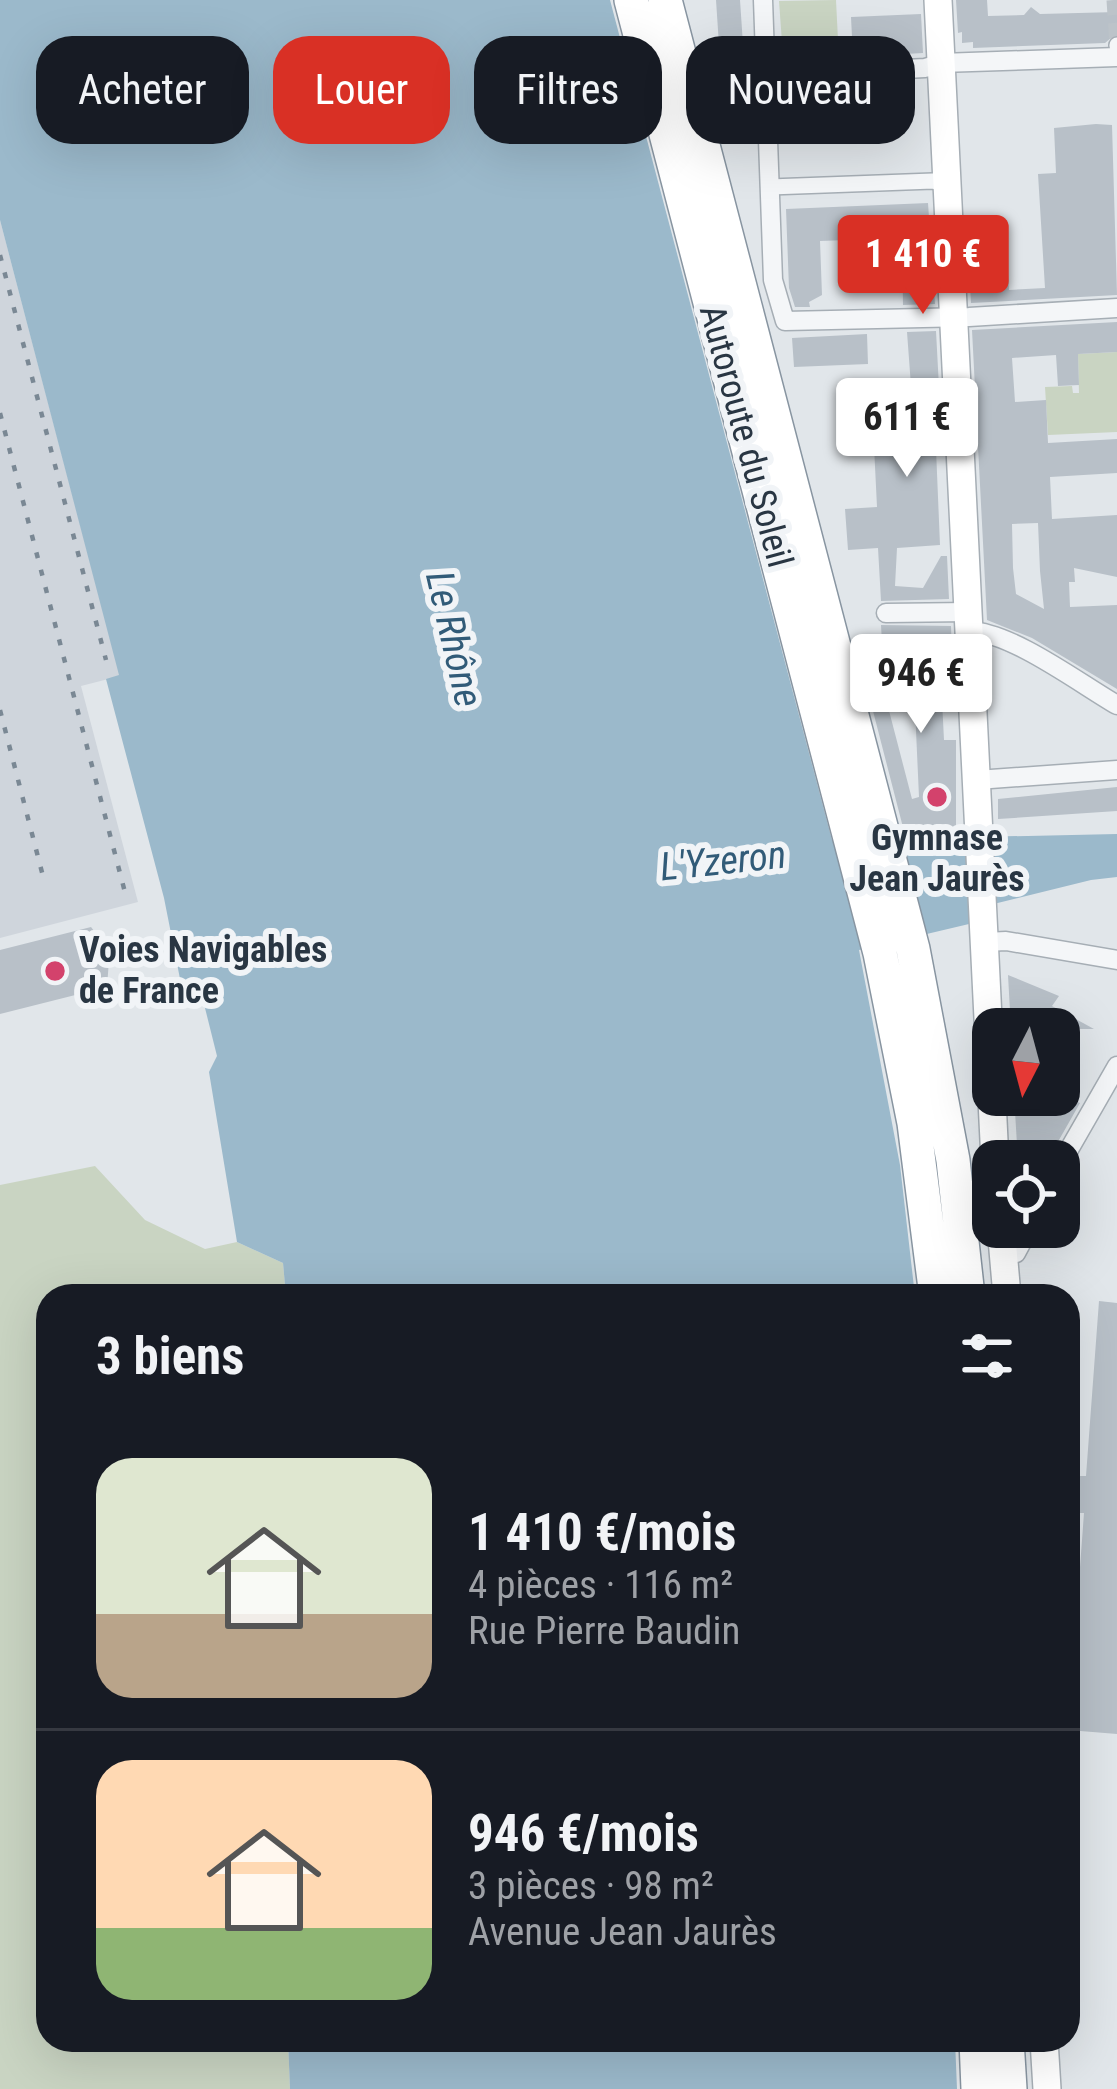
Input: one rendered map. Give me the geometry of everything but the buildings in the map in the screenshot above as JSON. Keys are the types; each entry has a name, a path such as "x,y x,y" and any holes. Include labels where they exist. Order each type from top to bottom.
{"highway":[{"name":"Autoroute du Soleil","path":"631,0 865,827"},
{"name":"Autoroute du Soleil","path":"669,0 865,827 953,1160 967,1284"},
{"name":"Autoroute du Soleil","path":"897,951 934,1284"},
{"path":"976,2052 978,2089"},
{"path":"1008,2052 1010,2089"}],"main road":[{"path":"938,0 994,1140"},
{"path":"1003,1248 1005,1284"},
{"path":"1045,2052 1047,2089"}],"street":[{"path":"763,0 764,36"},
{"path":"915,69 941,63 1117,57"},
{"path":"768,144 773,280 780,314 793,323 1117,308"},
{"path":"770,187 934,181 947,185"},
{"path":"886,613 969,622 1117,705"},
{"path":"977,780 1117,770"},
{"path":"986,929 1006,941 1117,960"},
{"path":"1075,1140 1117,1066"}],"shaded area":[{"path":"0,220 120,676 81,686 138,902 0,938"}],"green space":[{"path":"836,0 838,36 782,36 779,1"},
{"path":"1117,352 1117,432 1048,435 1045,387 1072,386 1073,393 1079,393 1078,354"},
{"path":"95,1166 145,1220 205,1249 237,1242 283,1263 285,1284 36,1284 36,2052 288,2052 290,2089 0,2089 0,1185"}],"water":[{"path":"0,0 610,0 620,36 474,36 474,144 648,144 832,840 1117,834 1117,877 969,910 969,924 859,950 900,1165 914,1284 285,1284 283,1263 237,1242 209,1072 217,1056 202,996 184,999 164,898 106,679 119,675 0,220"},
{"path":"288,2052 955,2052 957,2089 290,2089"}],"tunnel":[{"path":"1114,0 1117,45"}],"railway":[{"path":"0,255 106,660"},
{"path":"0,413 127,900"},
{"path":"0,710 45,884"}],"place":[{"name":"Gymnase Jean Jaurès","path":"937,797"},
{"name":"Voies Navigables de France","path":"55,971"}],"water label":[{"name":"Le Rhône","path":"454,639"},
{"name":"L'Yzeron","path":"723,861"}]}
